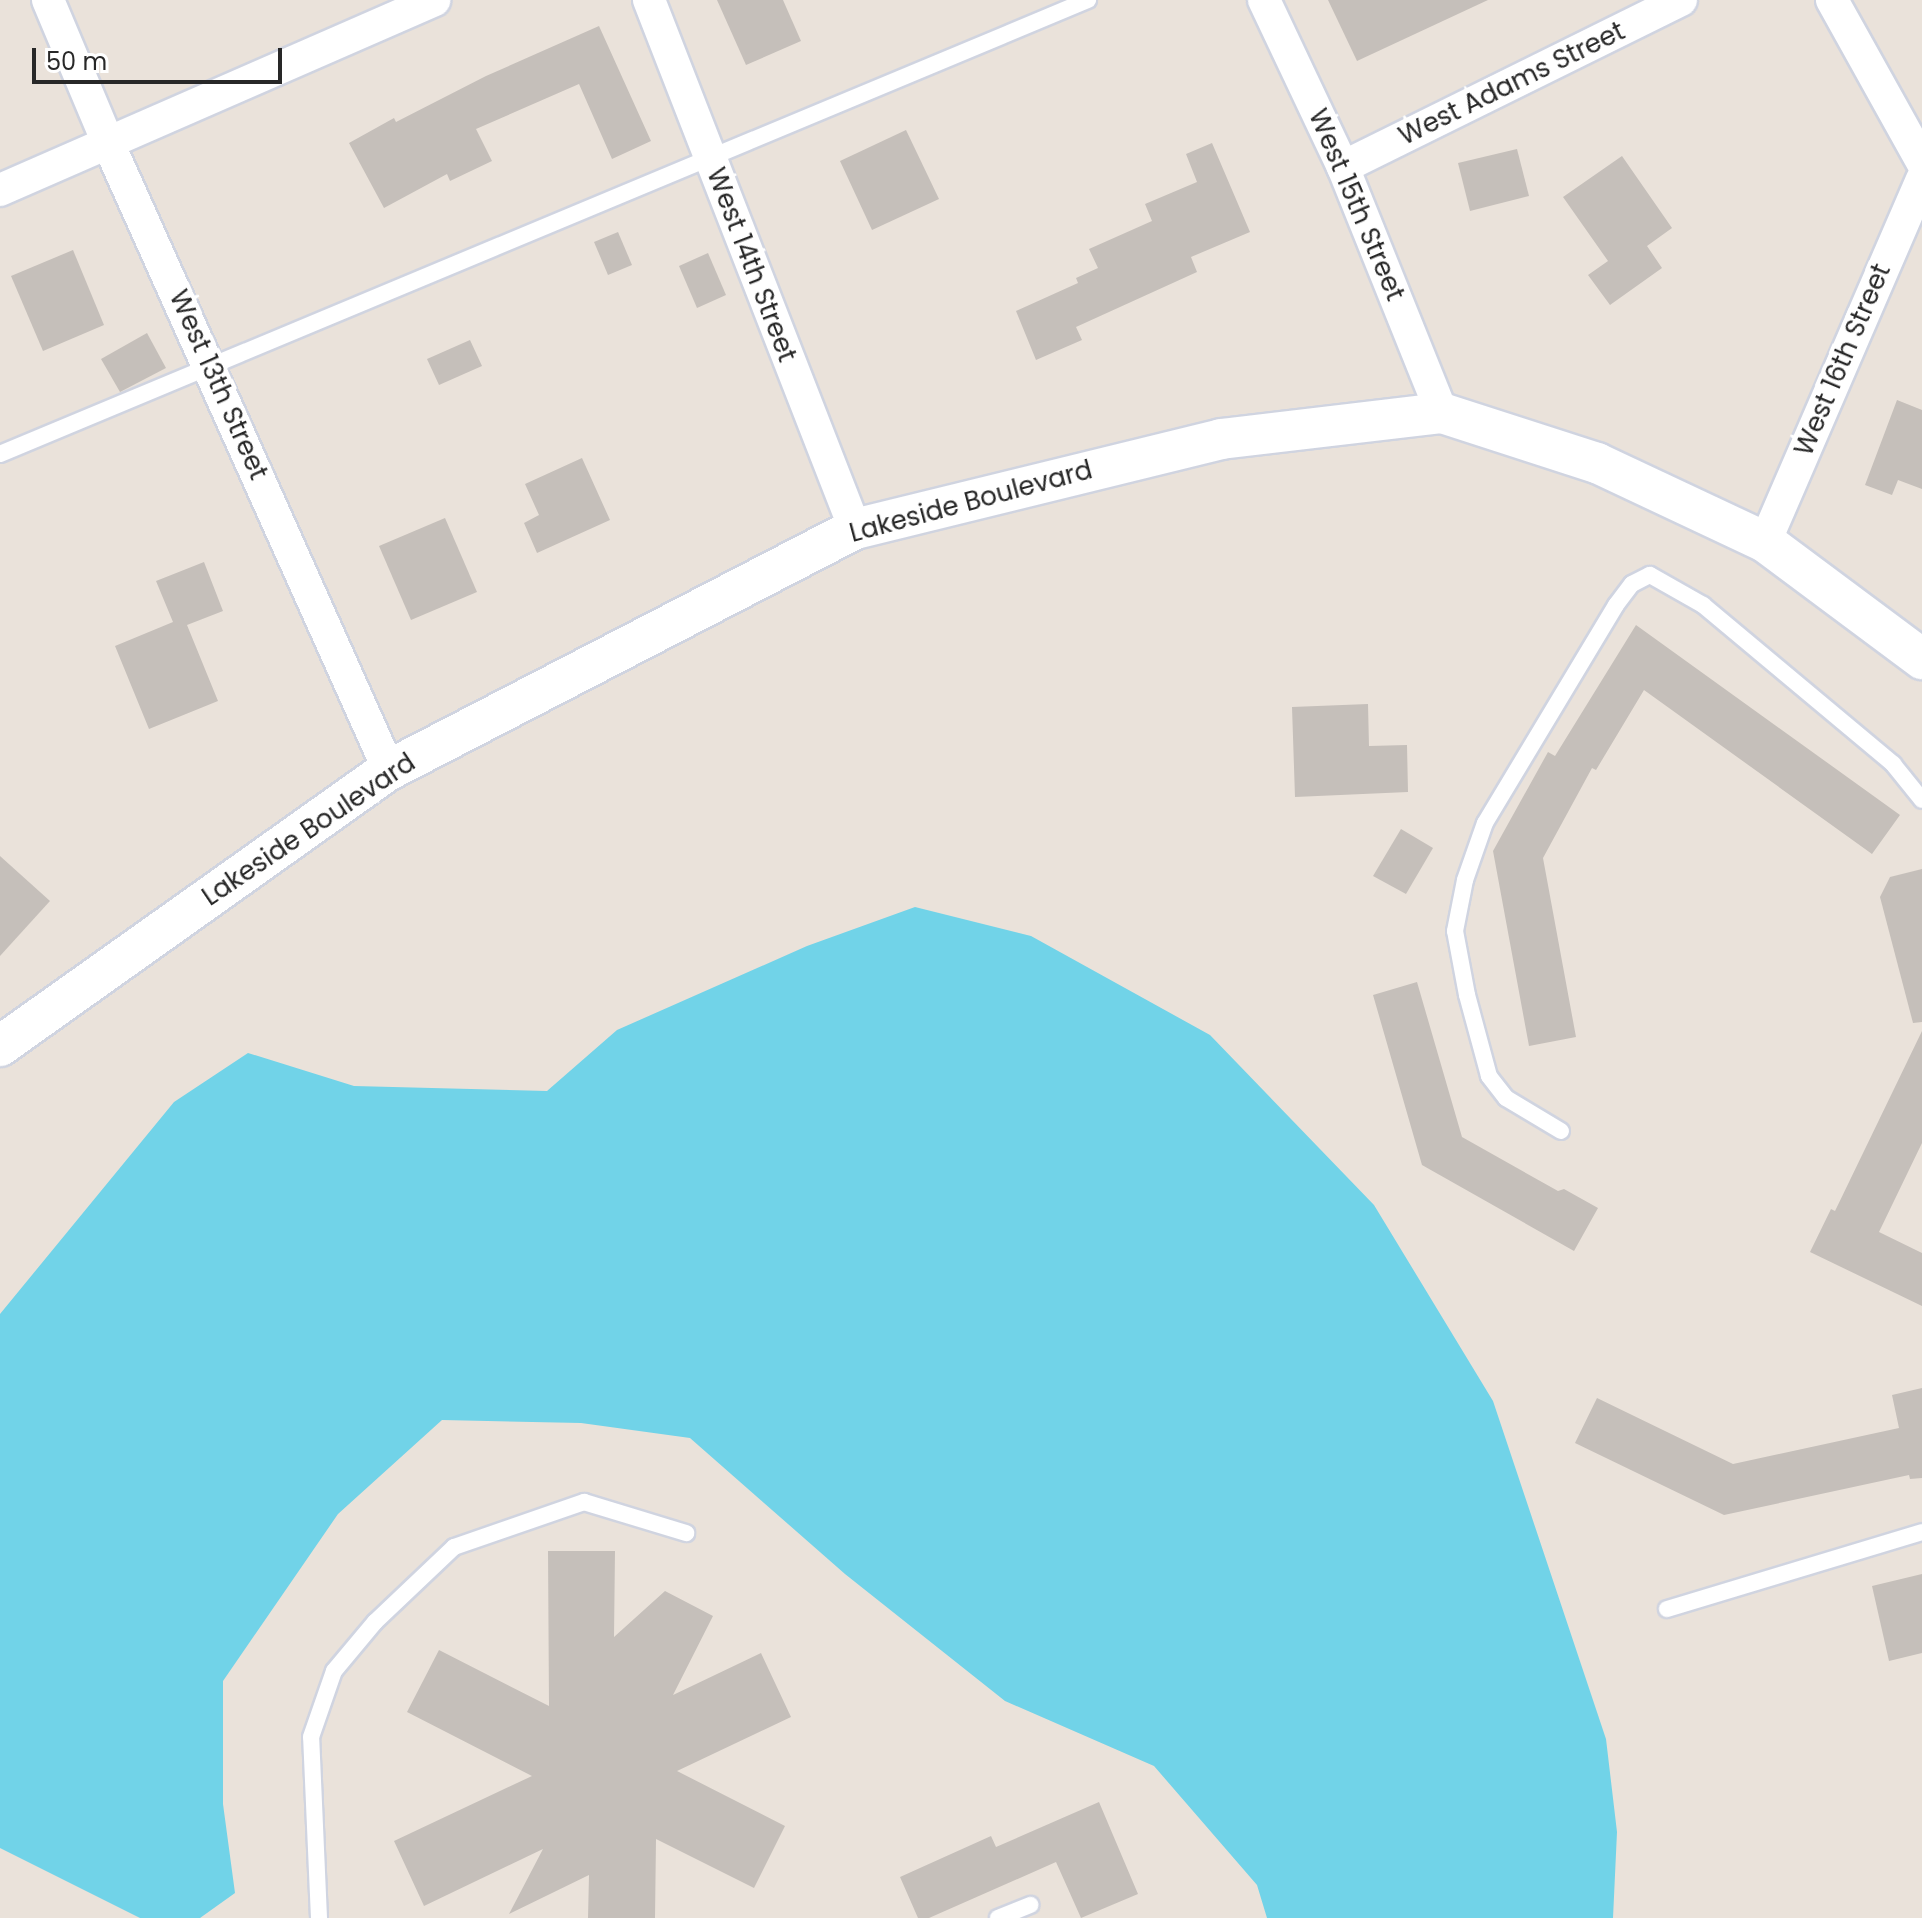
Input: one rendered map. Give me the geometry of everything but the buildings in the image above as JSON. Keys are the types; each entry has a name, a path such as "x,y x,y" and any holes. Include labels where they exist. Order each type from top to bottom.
{"street":[{"name":"West 13th Street","path":"48,0 109,145 389,770"},
{"path":"0,190 109,145 434,0"},
{"name":"West 14th Street","path":"649,0 855,529"},
{"name":"West 15th Street","path":"1264,0 1343,167 1442,413"},
{"name":"West Adams Street","path":"1343,167 1681,0"},
{"path":"1832,0 1922,162"},
{"name":"West 16th Street","path":"1765,542 1922,179"},
{"name":"Lakeside Boulevard","path":"0,1046 389,770 855,529 1221,439 1442,413 1597,463 1765,542 1922,659"}],"lane":[{"path":"0,454 1088,0"},
{"path":"1561,1131 1506,1098 1489,1076 1467,995 1455,931 1465,880 1485,823 1616,605 1632,584 1650,575 1703,605 1893,764 1922,800"},
{"path":"319,1918 311,1737 334,1671 375,1622 454,1547 584,1502 686,1533"},
{"path":"1667,1609 1922,1532"},
{"path":"998,1918 1030,1905"}],"water":[{"path":"915,907 1031,936 1210,1035 1374,1205 1493,1401 1606,1739 1617,1832 1613,1918 1267,1918 1257,1885 1154,1766 1005,1701 845,1574 690,1438 581,1423 442,1420 338,1514 223,1681 223,1804 235,1893 200,1918 140,1918 0,1848 0,1314 174,1102 248,1053 354,1086 547,1091 617,1030 807,946"}]}
